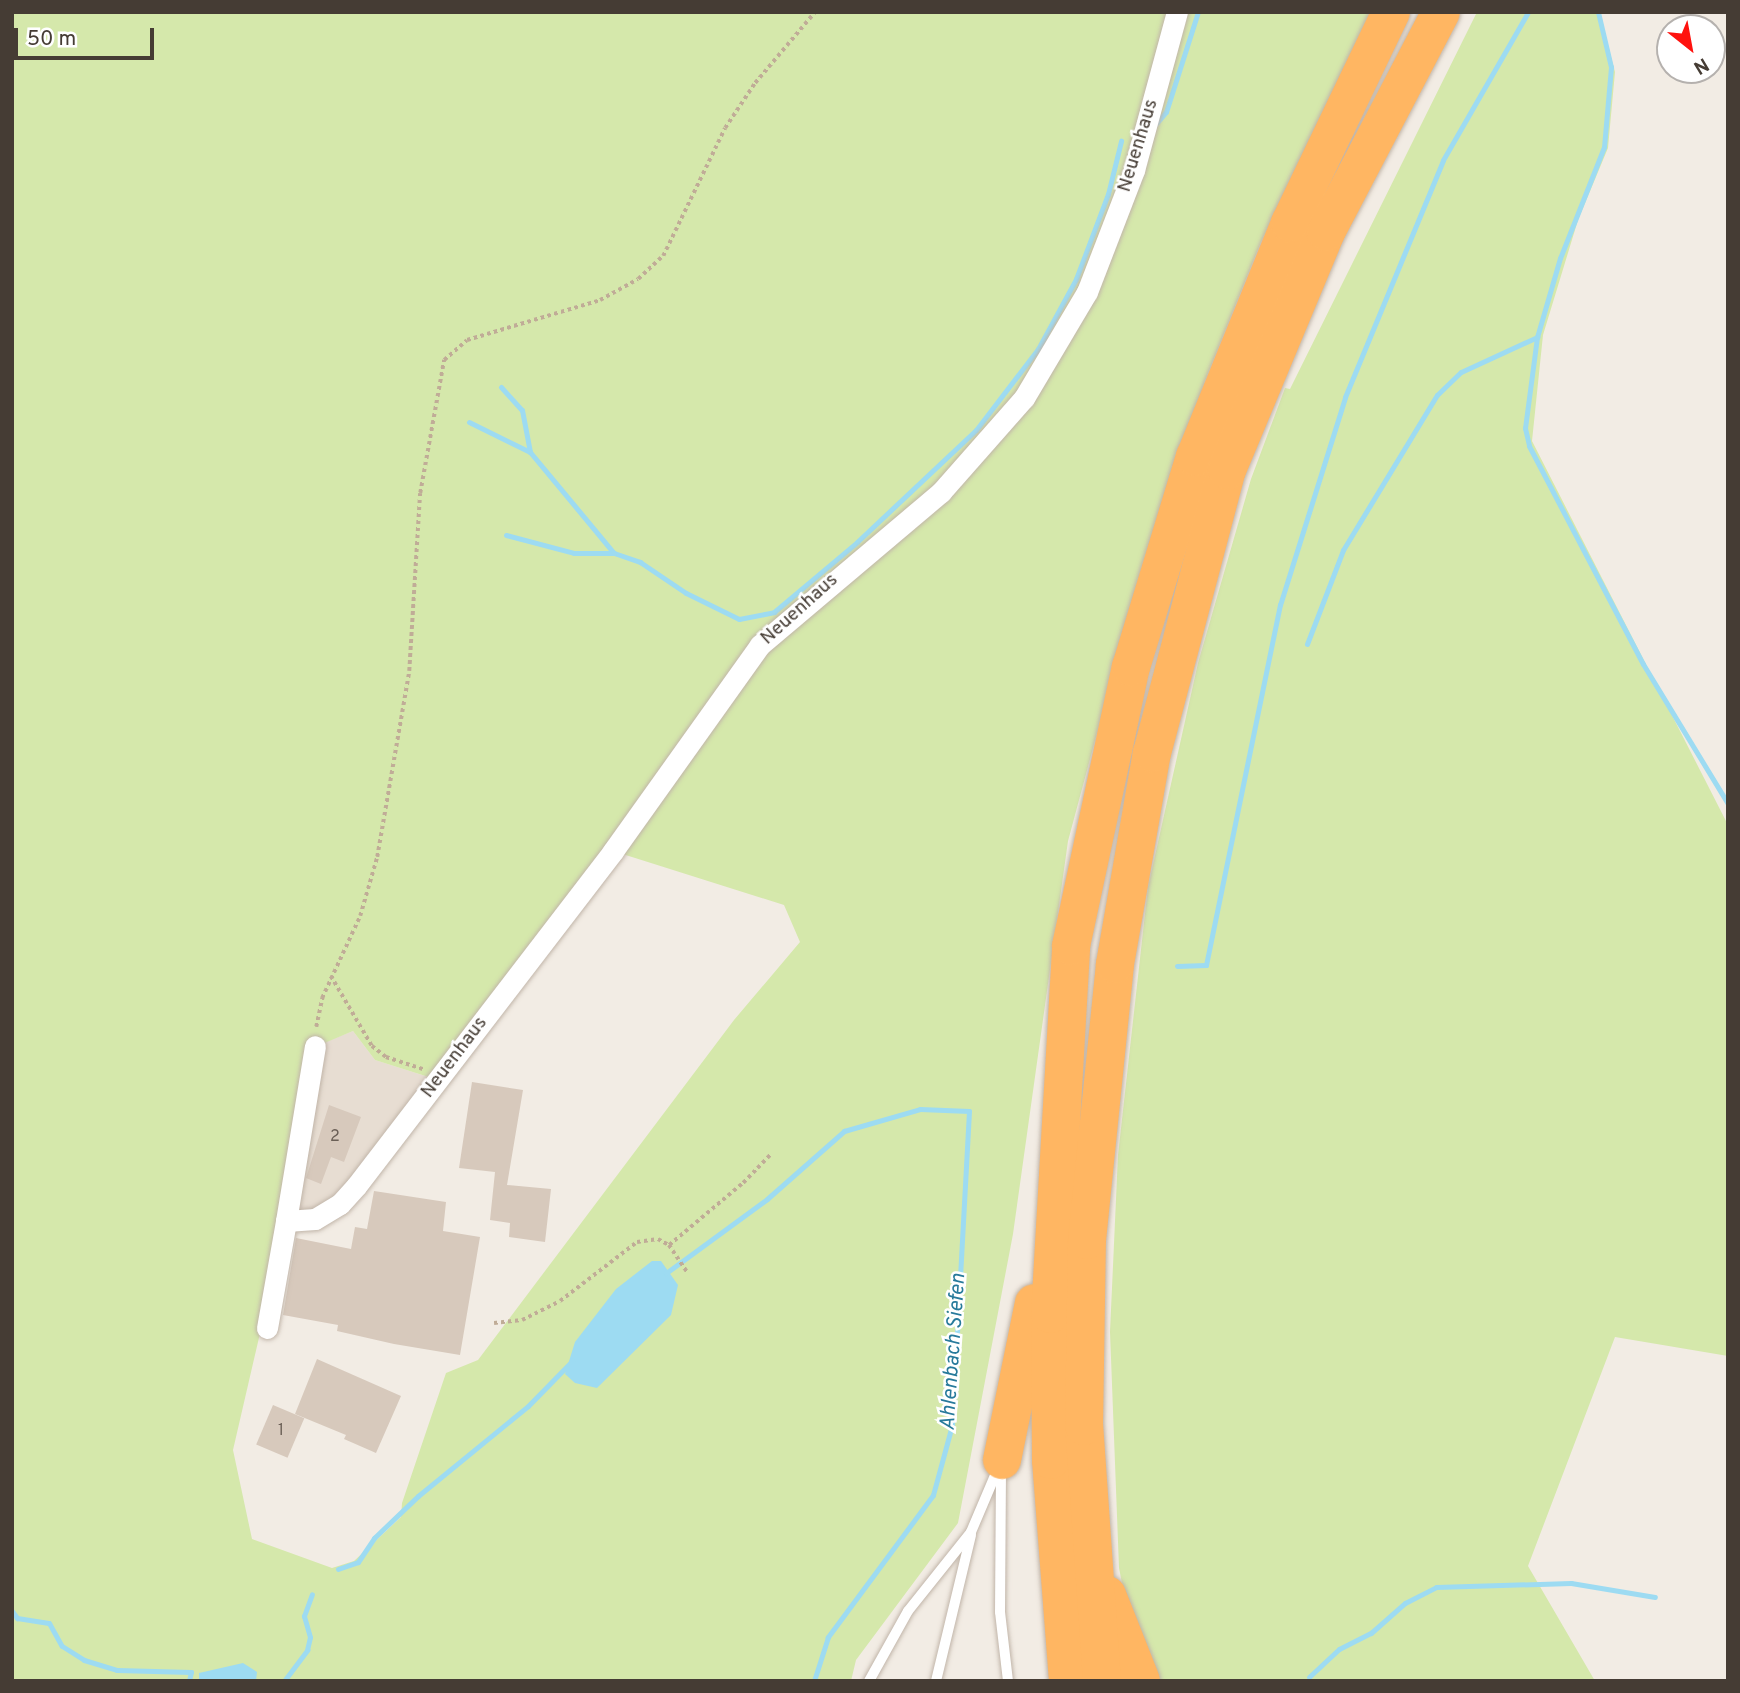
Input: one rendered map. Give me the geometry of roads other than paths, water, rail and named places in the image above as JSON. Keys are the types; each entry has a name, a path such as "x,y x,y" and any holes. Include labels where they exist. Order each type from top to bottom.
{"highway":[{"path":"1068,1681 1051,1460 1054,1216 1071,946 1130,667 1195,457 1290,223 1391,12"},
{"path":"1102,1681 1090,1545 1084,1426 1087,1240 1115,964 1152,753 1227,470 1326,232 1441,12"},
{"path":"1002,1460 1054,1216"},
{"path":"1090,1545 1141,1681"}],"street":[{"name":"Neuenhaus","path":"286,1221 315,1219 340,1204 442,1076 612,851 760,645 941,492 1024,398 1087,292 1134,170 1177,12"},
{"path":"267,1328 315,1046"}],"lane":[{"path":"936,1681 971,1532 1002,1460"},
{"path":"1002,1460 1000,1612 1008,1681"},
{"path":"869,1681 908,1611 971,1532"}],"water":[{"path":"652,1261 661,1261 678,1285 671,1315 597,1388 575,1383 565,1374 575,1342 616,1289"},
{"path":"243,1663 257,1672 256,1681 199,1680 199,1673"}],"waterway":[{"path":"1155,125 1166,112 1198,12"},
{"path":"1177,966 1206,965 1280,605 1345,397 1443,160 1528,12"},
{"path":"1598,12 1611,67 1604,147 1560,258 1537,337 1525,428 1529,446 1643,664 1728,804"},
{"path":"501,387 522,410 530,452 614,553 640,562 686,593 739,619 774,612 857,542 976,430 1038,349 1076,279 1108,194 1121,141"},
{"path":"1307,644 1343,550 1437,395 1461,372 1537,337"},
{"path":"469,422 530,452"},
{"path":"506,535 574,553 614,553"},
{"name":"Ahlenbach Siefen","path":"666,1273 767,1199 844,1131 920,1109 969,1111 952,1425 933,1495 828,1637 814,1681"},
{"path":"338,1569 358,1562 374,1538 418,1496 528,1406 572,1361"},
{"path":"1309,1677 1339,1649 1371,1633 1405,1603 1436,1587 1571,1583 1655,1597"},
{"path":"284,1681 307,1650 310,1637 304,1616 312,1594"},
{"path":"12,1611 17,1618 49,1623 62,1646 84,1660 117,1670 191,1672 189,1681"}]}
